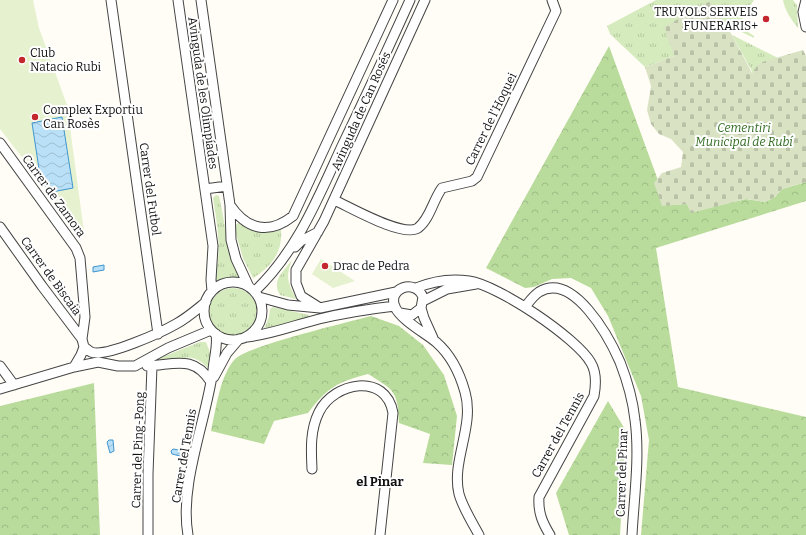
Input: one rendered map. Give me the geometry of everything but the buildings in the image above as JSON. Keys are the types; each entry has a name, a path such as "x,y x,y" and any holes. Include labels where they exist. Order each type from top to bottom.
{"street":[{"name":"Carrer del Futbol","path":"111,0 158,334"},
{"name":"Avinguda de les Olimpíades","path":"178,0 213,246 211,280 212,291"},
{"name":"Avinguda de les Olimpíades","path":"201,0 230,205 231,240 236,259 254,292"},
{"name":"Avinguda de Can Rosés","path":"282,224 293,216 393,0"},
{"name":"Avinguda de Can Rosés","path":"254,292 268,279 289,252 312,210 410,0"},
{"name":"Avinguda de Can Rosés","path":"320,308 301,296 296,283 296,270 318,232 334,200 425,0"},
{"name":"Carrer de l'Hoquei","path":"334,200 398,229 410,231 417,229 423,222 442,188 472,181 477,177 556,11 552,0"},
{"path":"806,0 803,12 806,27"},
{"name":"Carrer de Zamora","path":"0,143 76,248 80,258 85,317 81,355 74,367"},
{"path":"205,189 227,186"},
{"path":"230,205 238,216 248,224 263,228 302,219 312,210"},
{"name":"Carrer de Biscaia","path":"0,227 83,343"},
{"name":"Avinguda de Can Rosés","path":"289,252 301,241 318,232"},
{"name":"Carrer del Tennis","path":"254,292 288,305 320,308 396,292 403,287 416,288 442,280 470,281 499,291 525,307 578,346 592,365 595,377 594,396 588,410 539,496 538,508 541,521 550,535"},
{"path":"234,282 254,292 262,306 260,320 253,331 242,338 226,339 213,332 206,321 204,311 206,302 212,291 218,286 234,282"},
{"name":"Carrer del Tennis","path":"211,382 226,353 242,338 262,335 320,319 372,308 398,310 412,315 422,304 447,289 479,284"},
{"path":"416,288 421,293 422,304 429,330 435,341"},
{"name":"Carrer del Pinar","path":"525,307 540,292 560,288 569,291 577,297 594,318 620,362 631,400 637,439 632,535"},
{"path":"396,292 394,297 398,310 415,327 435,341 444,350 458,373 466,393 468,418 457,477 459,494 479,535"},
{"path":"83,343 91,352 97,353 114,350 158,334 177,324 206,302"},
{"path":"135,366 168,348 213,332"},
{"name":"Carrer del Tennis","path":"188,535 186,524 190,480 211,382 217,341 213,332"},
{"path":"0,389 74,367 98,362 118,366 152,366 181,362 195,365 205,372 211,382"},
{"path":"0,366 14,385"},
{"name":"Carrer del Ping-Pong","path":"148,535 148,482 152,366"},
{"path":"312,469 311,446 314,425 320,410 328,399 340,391 355,385 368,386 380,391 388,398 393,412 380,535"}],"green space":[{"name":"Complex Exportiu Can Rosès","path":"0,0 33,0 39,28 67,105 84,232 77,233 41,182 0,129"},
{"path":"656,0 754,0 743,17 741,24 745,30 754,36 754,38 725,24 709,2 674,56 645,67 610,34 607,26"},
{"path":"783,0 793,0 797,5 798,28 787,11"},
{"name":"Cementiri Municipal de Rubí","path":"710,1 732,35 752,73 759,63 803,50 806,56 806,182 782,189 775,197 765,202 746,199 691,213 687,204 662,206 654,183 662,173 681,167 683,152 671,139 659,134 651,124 647,110 651,86 645,67 674,56 664,27"},
{"path":"732,35 778,58 759,63 753,73"},
{"path":"609,46 667,205 687,204 691,212 746,199 765,202 775,197 782,189 806,182 806,201 656,248 678,387 806,417 806,535 641,535 649,440 641,396 608,316 591,288 571,278 552,279 534,287 525,288 486,268"},
{"path":"216,195 219,196 231,257 239,277 215,283 219,249 218,230 213,198"},
{"path":"239,222 249,228 264,232 281,230 278,252 270,264 253,278 243,258 234,227"},
{"name":"Drac de Pedra","path":"321,259 355,281 333,288 312,274"},
{"path":"292,260 288,280 296,299 280,295 277,285 279,277"},
{"path":"233,288 242,290 250,295 255,303 257,312 255,321 250,329 242,334 233,336 224,334 216,329 211,321 209,312 211,303 216,295 224,290"},
{"path":"273,307 309,315 309,318 263,331 269,317 270,309"},
{"path":"371,316 399,326 423,345 444,375 457,416 452,465 423,463 430,434 399,423 396,398 393,392 384,384 368,374 340,383 321,397 308,413 274,421 264,444 211,431 222,383 235,359 243,354 278,341"},
{"path":"200,342 206,342 211,355 209,369 197,359 191,358 159,361 160,358"},
{"path":"94,383 100,535 0,535 0,406"},
{"path":"608,401 626,431 620,535 569,535 556,493"}],"water":[{"path":"62,117 73,188 52,192 41,182 32,123"},
{"path":"104,265 104,270 93,272 93,267"},
{"path":"109,440 113,440 114,451 110,453 107,442"},
{"path":"173,449 185,451 184,457 172,454 171,451"}],"place":[{"name":"TRUYOLS SERVEIS FUNERARIS+","path":"766,19"},
{"name":"Club Natacio Rubi","path":"22,60"},
{"name":"Complex Exportiu Can Rosès","path":"35,117"},
{"name":"Drac de Pedra","path":"325,266"}],"district":[{"name":"el Pinar","path":"380,481"}]}
